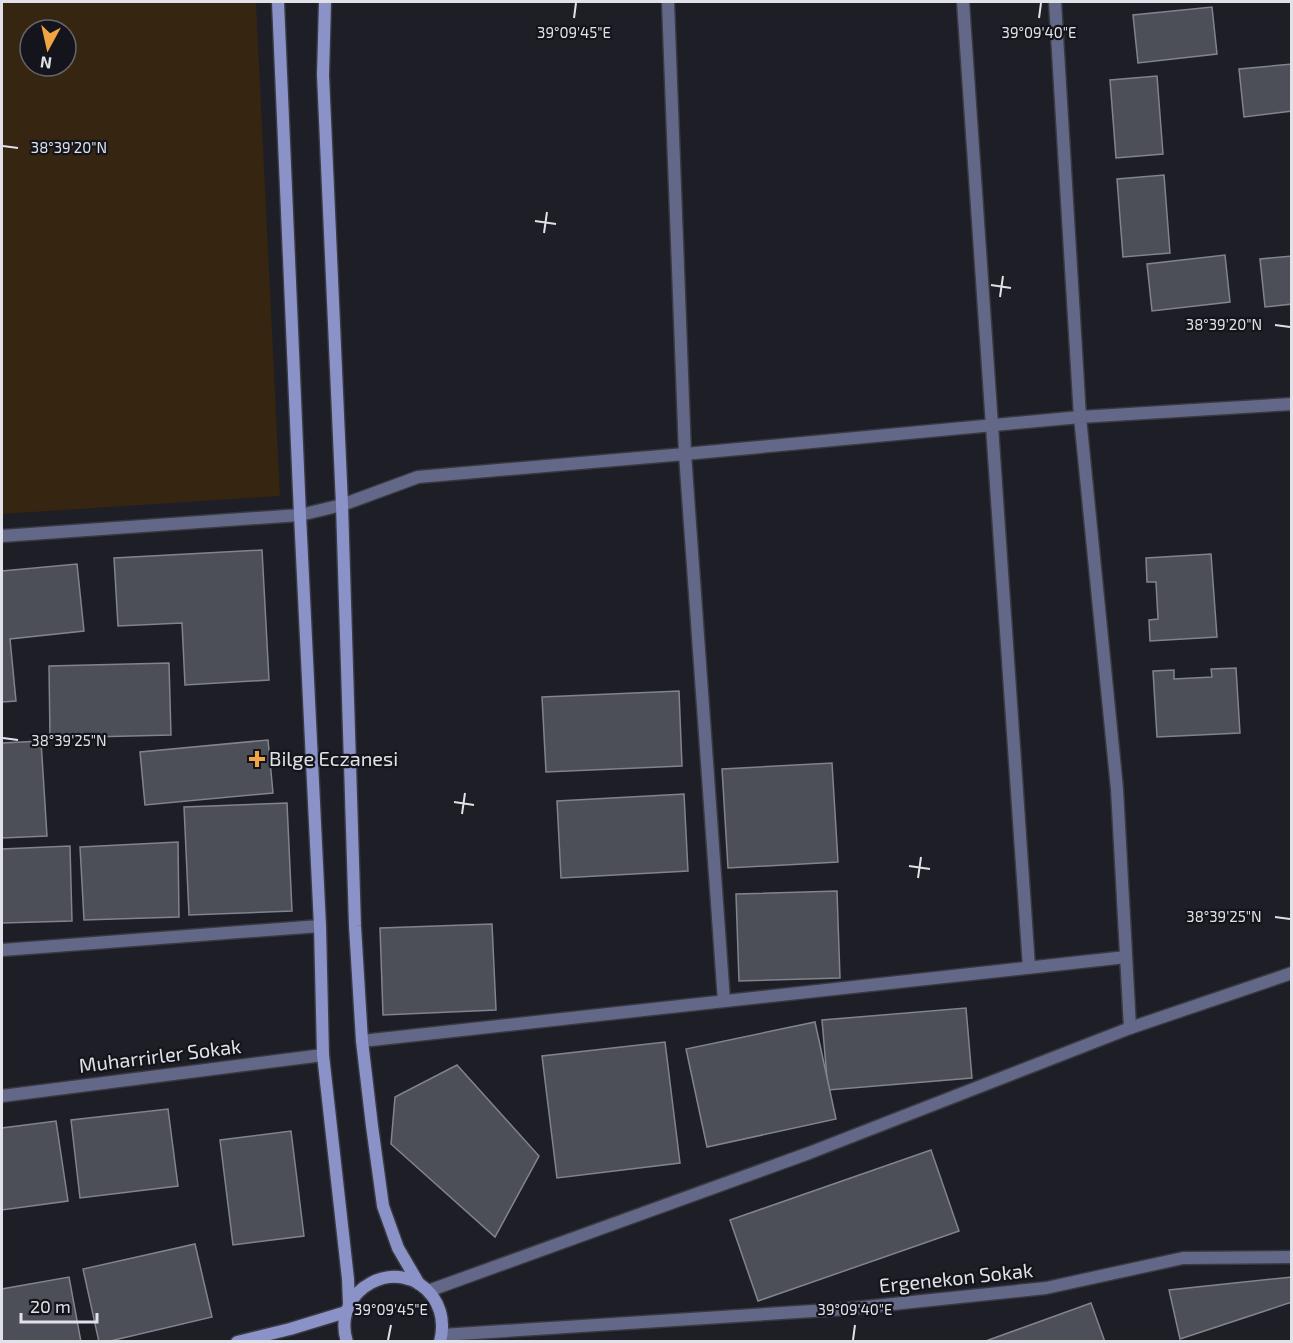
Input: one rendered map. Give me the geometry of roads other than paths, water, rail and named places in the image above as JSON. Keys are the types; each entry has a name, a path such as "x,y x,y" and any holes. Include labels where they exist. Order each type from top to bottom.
{"street":[{"path":"278,2 320,926 323,1055 348,1279 344,1325 347,1341"},
{"path":"325,2 323,75 342,505 355,926 362,1041 383,1206 398,1248 424,1288 438,1304 442,1319 441,1338"},
{"path":"668,2 685,454 724,1001"},
{"path":"963,2 1029,967"},
{"path":"1055,2 1080,417 1117,789 1130,1028"},
{"path":"2,536 300,515 342,505 418,477 1080,417 1292,404"},
{"path":"2,950 320,926"},
{"path":"362,1041 1126,957"},
{"path":"237,1341 290,1329 347,1308 357,1293 367,1284 380,1279 393,1277 407,1279 424,1288 809,1153 1130,1028 1292,973"},
{"name":"Muharrirler Sokak","path":"2,1096 323,1055"},
{"name":"Ergenekon Sokak","path":"441,1338 856,1308 1046,1288 1183,1258 1292,1257"}],"place":[{"name":"Bilge Eczanesi","path":"257,759"}]}
